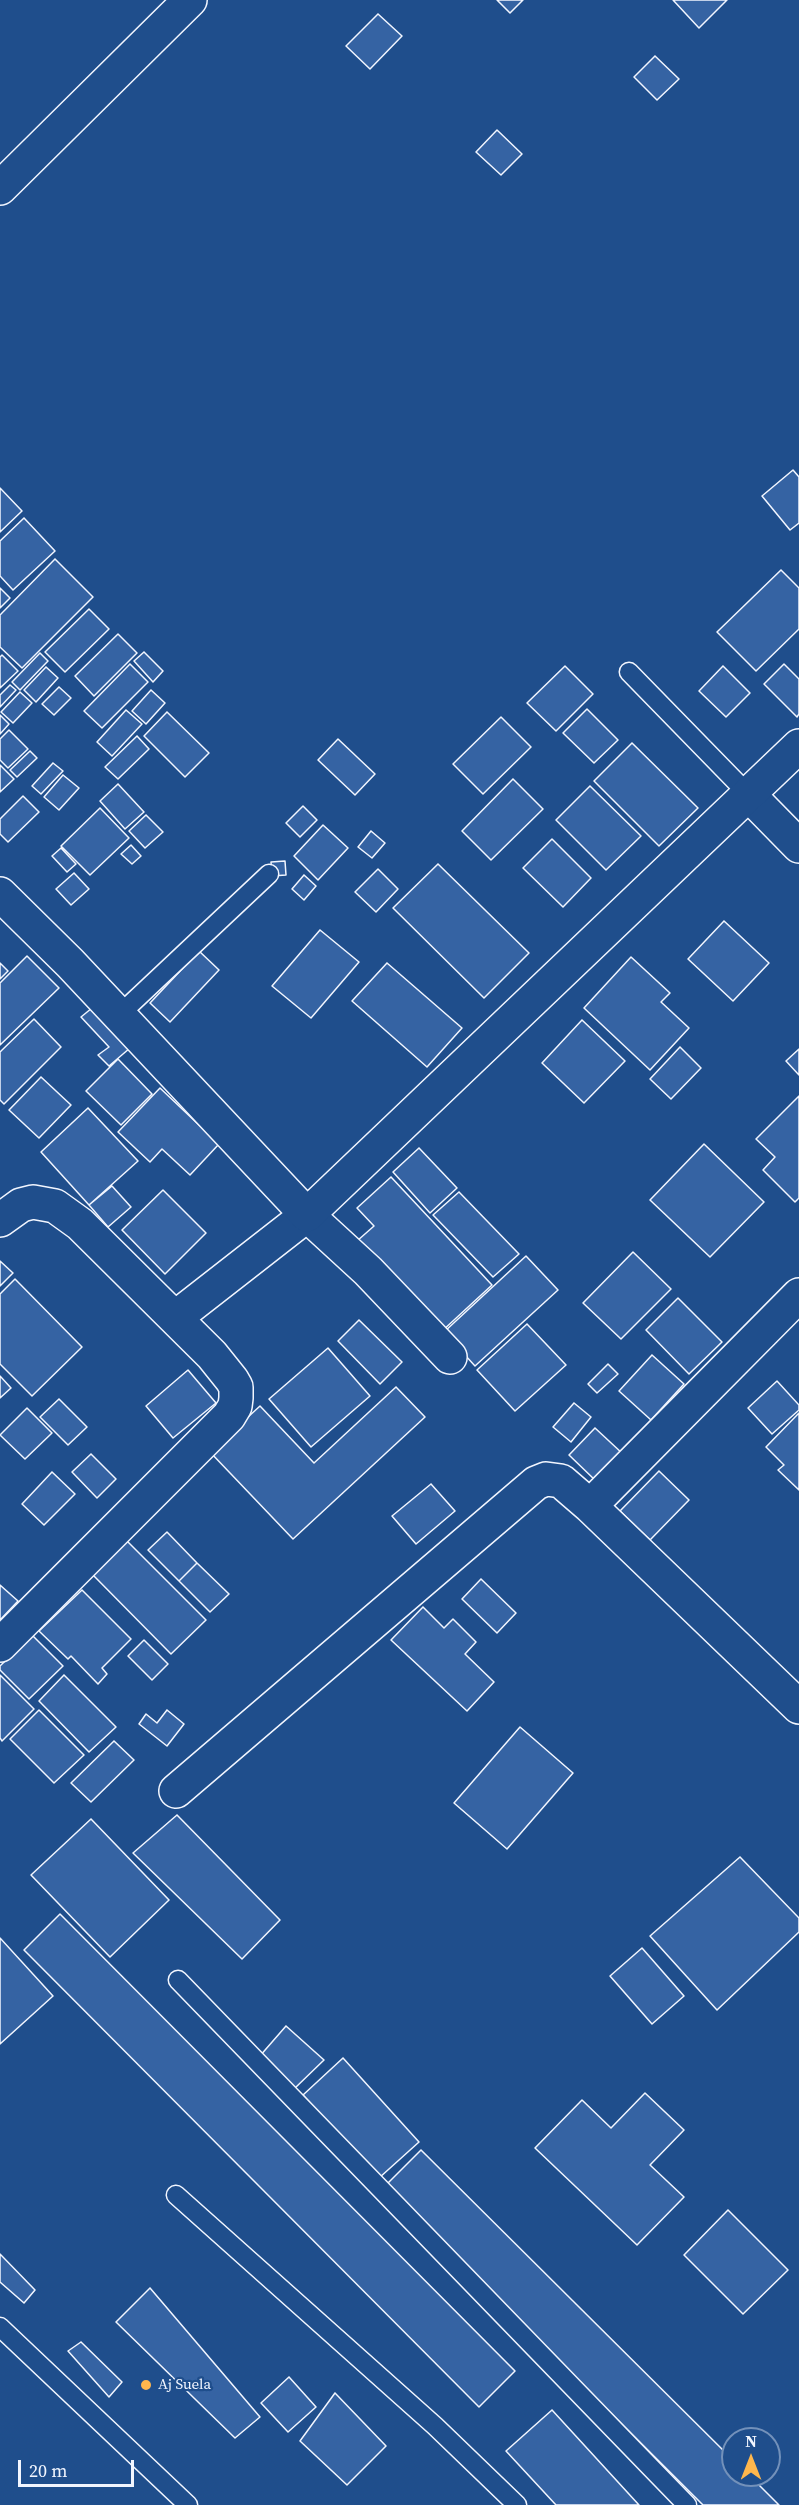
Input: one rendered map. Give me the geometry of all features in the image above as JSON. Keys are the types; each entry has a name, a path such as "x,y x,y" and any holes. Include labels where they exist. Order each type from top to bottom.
{"street":[{"path":"0,188 190,0"},
{"path":"175,1318 307,1215 799,746"},
{"path":"749,795 799,846"},
{"path":"0,894 119,1015 307,1215 368,1271 450,1357"},
{"path":"0,1220 21,1205 33,1203 55,1206 80,1224 175,1318 212,1355 236,1387 235,1406 229,1416 0,1645"},
{"path":"590,1506 799,1295"},
{"path":"176,1791 536,1483 546,1479 561,1481 590,1506 799,1707"}],"lane":[{"path":"629,672 749,795"},
{"path":"119,1015 269,874"},
{"path":"178,1980 687,2505"},
{"path":"176,2195 435,2426 517,2505"},
{"path":"0,2327 188,2505"}],"building":[{"path":"497,0 523,0 510,13"},
{"path":"673,0 727,0 699,28"},
{"path":"378,14 402,36 370,69 346,46"},
{"path":"655,56 679,79 657,100 634,77"},
{"path":"497,130 522,154 501,175 476,152"},
{"path":"793,470 799,477 799,523 790,530 762,496"},
{"path":"0,488 22,511 0,532"},
{"path":"24,518 55,551 13,590 0,576 0,541"},
{"path":"55,559 93,597 22,668 0,647 0,615"},
{"path":"781,570 799,588 799,629 756,671 717,632"},
{"path":"0,588 10,598 0,608"},
{"path":"89,609 109,629 65,672 45,652"},
{"path":"118,634 137,653 94,696 75,676"},
{"path":"144,652 163,671 153,682 134,661"},
{"path":"40,653 48,661 20,690 12,682"},
{"path":"2,655 18,671 0,688 0,657"},
{"path":"130,664 148,682 102,728 84,711"},
{"path":"784,664 799,679 799,714 797,717 764,684"},
{"path":"565,666 593,694 556,731 527,703"},
{"path":"723,666 750,693 726,717 699,691"},
{"path":"46,667 58,678 36,702 24,690"},
{"path":"10,685 16,690 0,707 0,695"},
{"path":"59,687 71,698 54,715 42,704"},
{"path":"151,690 165,703 146,724 132,711"},
{"path":"20,692 32,703 13,723 1,712"},
{"path":"587,709 618,740 594,763 563,733"},
{"path":"126,710 142,724 112,756 97,742"},
{"path":"167,712 209,753 185,777 144,736"},
{"path":"0,715 9,724 0,734"},
{"path":"501,717 531,747 483,794 453,764"},
{"path":"9,730 28,749 8,768 0,760 0,739"},
{"path":"137,736 149,749 118,779 105,767"},
{"path":"338,739 375,774 355,795 318,760"},
{"path":"632,743 698,808 659,846 594,781"},
{"path":"30,751 37,758 17,777 10,770"},
{"path":"53,763 63,771 41,794 32,786"},
{"path":"0,765 14,779 0,792"},
{"path":"63,775 79,788 59,810 44,797"},
{"path":"513,779 543,809 491,860 462,831"},
{"path":"118,784 144,812 125,829 100,801"},
{"path":"590,786 641,836 606,870 556,820"},
{"path":"23,796 39,812 8,842 0,834 0,819"},
{"path":"303,806 317,820 300,837 286,823"},
{"path":"100,808 129,838 90,875 61,846"},
{"path":"146,815 163,832 145,848 129,831"},
{"path":"323,825 348,848 318,880 294,856"},
{"path":"371,831 385,843 372,858 358,847"},
{"path":"552,839 591,878 563,907 523,868"},
{"path":"131,845 141,856 132,864 121,854"},
{"path":"61,848 76,864 67,872 52,856"},
{"path":"285,861 286,875 272,876 271,862"},
{"path":"438,864 529,953 484,998 393,908"},
{"path":"378,869 398,889 376,912 355,892"},
{"path":"74,873 89,889 71,905 56,889"},
{"path":"304,875 316,886 304,900 292,889"},
{"path":"724,921 769,963 733,1001 688,959"},
{"path":"320,930 359,962 311,1018 272,986"},
{"path":"199,951 219,970 170,1022 150,1003"},
{"path":"27,956 59,988 0,1045 0,983"},
{"path":"631,957 670,993 661,1002 689,1028 650,1070 584,1008"},
{"path":"0,963 8,971 0,979"},
{"path":"387,963 462,1028 427,1067 352,1001"},
{"path":"92,1008 130,1048 109,1066 98,1055 109,1047 81,1017"},
{"path":"34,1019 61,1047 4,1104 0,1100 0,1052"},
{"path":"582,1020 625,1061 584,1103 542,1063"},
{"path":"680,1047 701,1068 671,1099 650,1079"},
{"path":"799,1049 799,1075 786,1061"},
{"path":"118,1059 152,1094 121,1125 86,1091"},
{"path":"41,1077 71,1105 39,1138 9,1110"},
{"path":"160,1088 219,1144 190,1175 162,1149 150,1162 118,1132"},
{"path":"799,1096 799,1198 795,1202 763,1170 775,1157 756,1139"},
{"path":"88,1108 138,1161 89,1205 41,1152"},
{"path":"704,1144 764,1202 710,1257 650,1200"},
{"path":"419,1148 457,1188 430,1213 393,1172"},
{"path":"391,1177 492,1285 441,1332 357,1241 374,1226 357,1208"},
{"path":"112,1186 131,1207 108,1227 89,1205"},
{"path":"163,1190 206,1233 165,1274 122,1230"},
{"path":"459,1192 519,1254 493,1277 433,1215"},
{"path":"633,1252 671,1289 621,1339 583,1303"},
{"path":"526,1256 558,1290 475,1366 444,1332"},
{"path":"0,1261 13,1273 0,1286"},
{"path":"15,1279 82,1347 32,1396 0,1364 0,1294"},
{"path":"678,1298 722,1342 689,1374 646,1330"},
{"path":"359,1320 402,1362 380,1384 338,1341"},
{"path":"527,1324 566,1365 515,1411 477,1370"},
{"path":"328,1348 370,1396 311,1447 269,1399"},
{"path":"652,1355 684,1384 651,1420 619,1391"},
{"path":"608,1364 618,1374 597,1393 588,1384"},
{"path":"188,1370 216,1403 173,1438 146,1406"},
{"path":"0,1376 11,1388 0,1398"},
{"path":"777,1381 799,1405 799,1410 772,1434 748,1408"},
{"path":"396,1387 425,1417 293,1539 210,1452 260,1406 314,1463"},
{"path":"59,1399 87,1427 68,1445 40,1417"},
{"path":"574,1403 591,1417 571,1442 553,1427"},
{"path":"27,1408 52,1433 25,1459 0,1435"},
{"path":"799,1413 799,1490 778,1470 784,1465 766,1447"},
{"path":"595,1428 623,1454 596,1481 569,1455"},
{"path":"91,1454 116,1479 97,1498 72,1472"},
{"path":"659,1471 689,1500 650,1540 620,1511"},
{"path":"52,1472 75,1494 44,1525 22,1504"},
{"path":"431,1484 455,1511 416,1544 392,1516"},
{"path":"167,1532 197,1563 179,1581 148,1550"},
{"path":"127,1541 206,1620 171,1654 93,1575"},
{"path":"197,1563 229,1594 210,1612 179,1581"},
{"path":"481,1579 516,1613 497,1633 462,1599"},
{"path":"0,1585 18,1601 0,1620"},
{"path":"82,1590 131,1639 102,1668 107,1674 98,1684 71,1656 68,1659 39,1631"},
{"path":"423,1607 444,1628 453,1619 476,1642 465,1654 494,1682 467,1711 391,1640"},
{"path":"32,1635 63,1666 29,1699 0,1670 0,1666"},
{"path":"144,1640 168,1664 152,1680 128,1656"},
{"path":"0,1675 34,1709 2,1741 0,1738"},
{"path":"64,1675 116,1727 89,1752 39,1701"},
{"path":"39,1710 84,1755 54,1783 10,1739"},
{"path":"167,1710 184,1724 167,1746 139,1724 146,1714 157,1723"},
{"path":"520,1727 573,1773 507,1849 454,1803"},
{"path":"114,1741 134,1760 91,1802 71,1783"},
{"path":"177,1815 280,1920 242,1959 133,1853"},
{"path":"91,1819 169,1900 110,1957 31,1875"},
{"path":"740,1857 799,1918 799,1932 717,2010 650,1936"},
{"path":"60,1914 515,2371 479,2407 24,1950"},
{"path":"0,1938 53,1996 0,2044"},
{"path":"642,1948 684,1996 652,2024 610,1976"},
{"path":"286,2026 324,2060 295,2088 259,2057"},
{"path":"343,2058 419,2142 379,2178 303,2095"},
{"path":"645,2093 684,2130 650,2165 684,2197 637,2245 535,2148 582,2100 611,2128"},
{"path":"421,2150 721,2448 721,2487 761,2487 779,2505 703,2505 384,2187"},
{"path":"728,2210 788,2270 743,2314 684,2255"},
{"path":"0,2254 35,2290 24,2303 0,2282"},
{"path":"150,2288 260,2417 235,2438 116,2322"},
{"path":"81,2342 122,2382 109,2397 68,2351"},
{"path":"289,2377 316,2407 288,2432 261,2403"},
{"path":"335,2393 386,2446 347,2485 300,2441"},
{"path":"552,2410 639,2505 556,2505 506,2451"}],"place":[{"name":"Aj Suela","path":"146,2385"}]}
